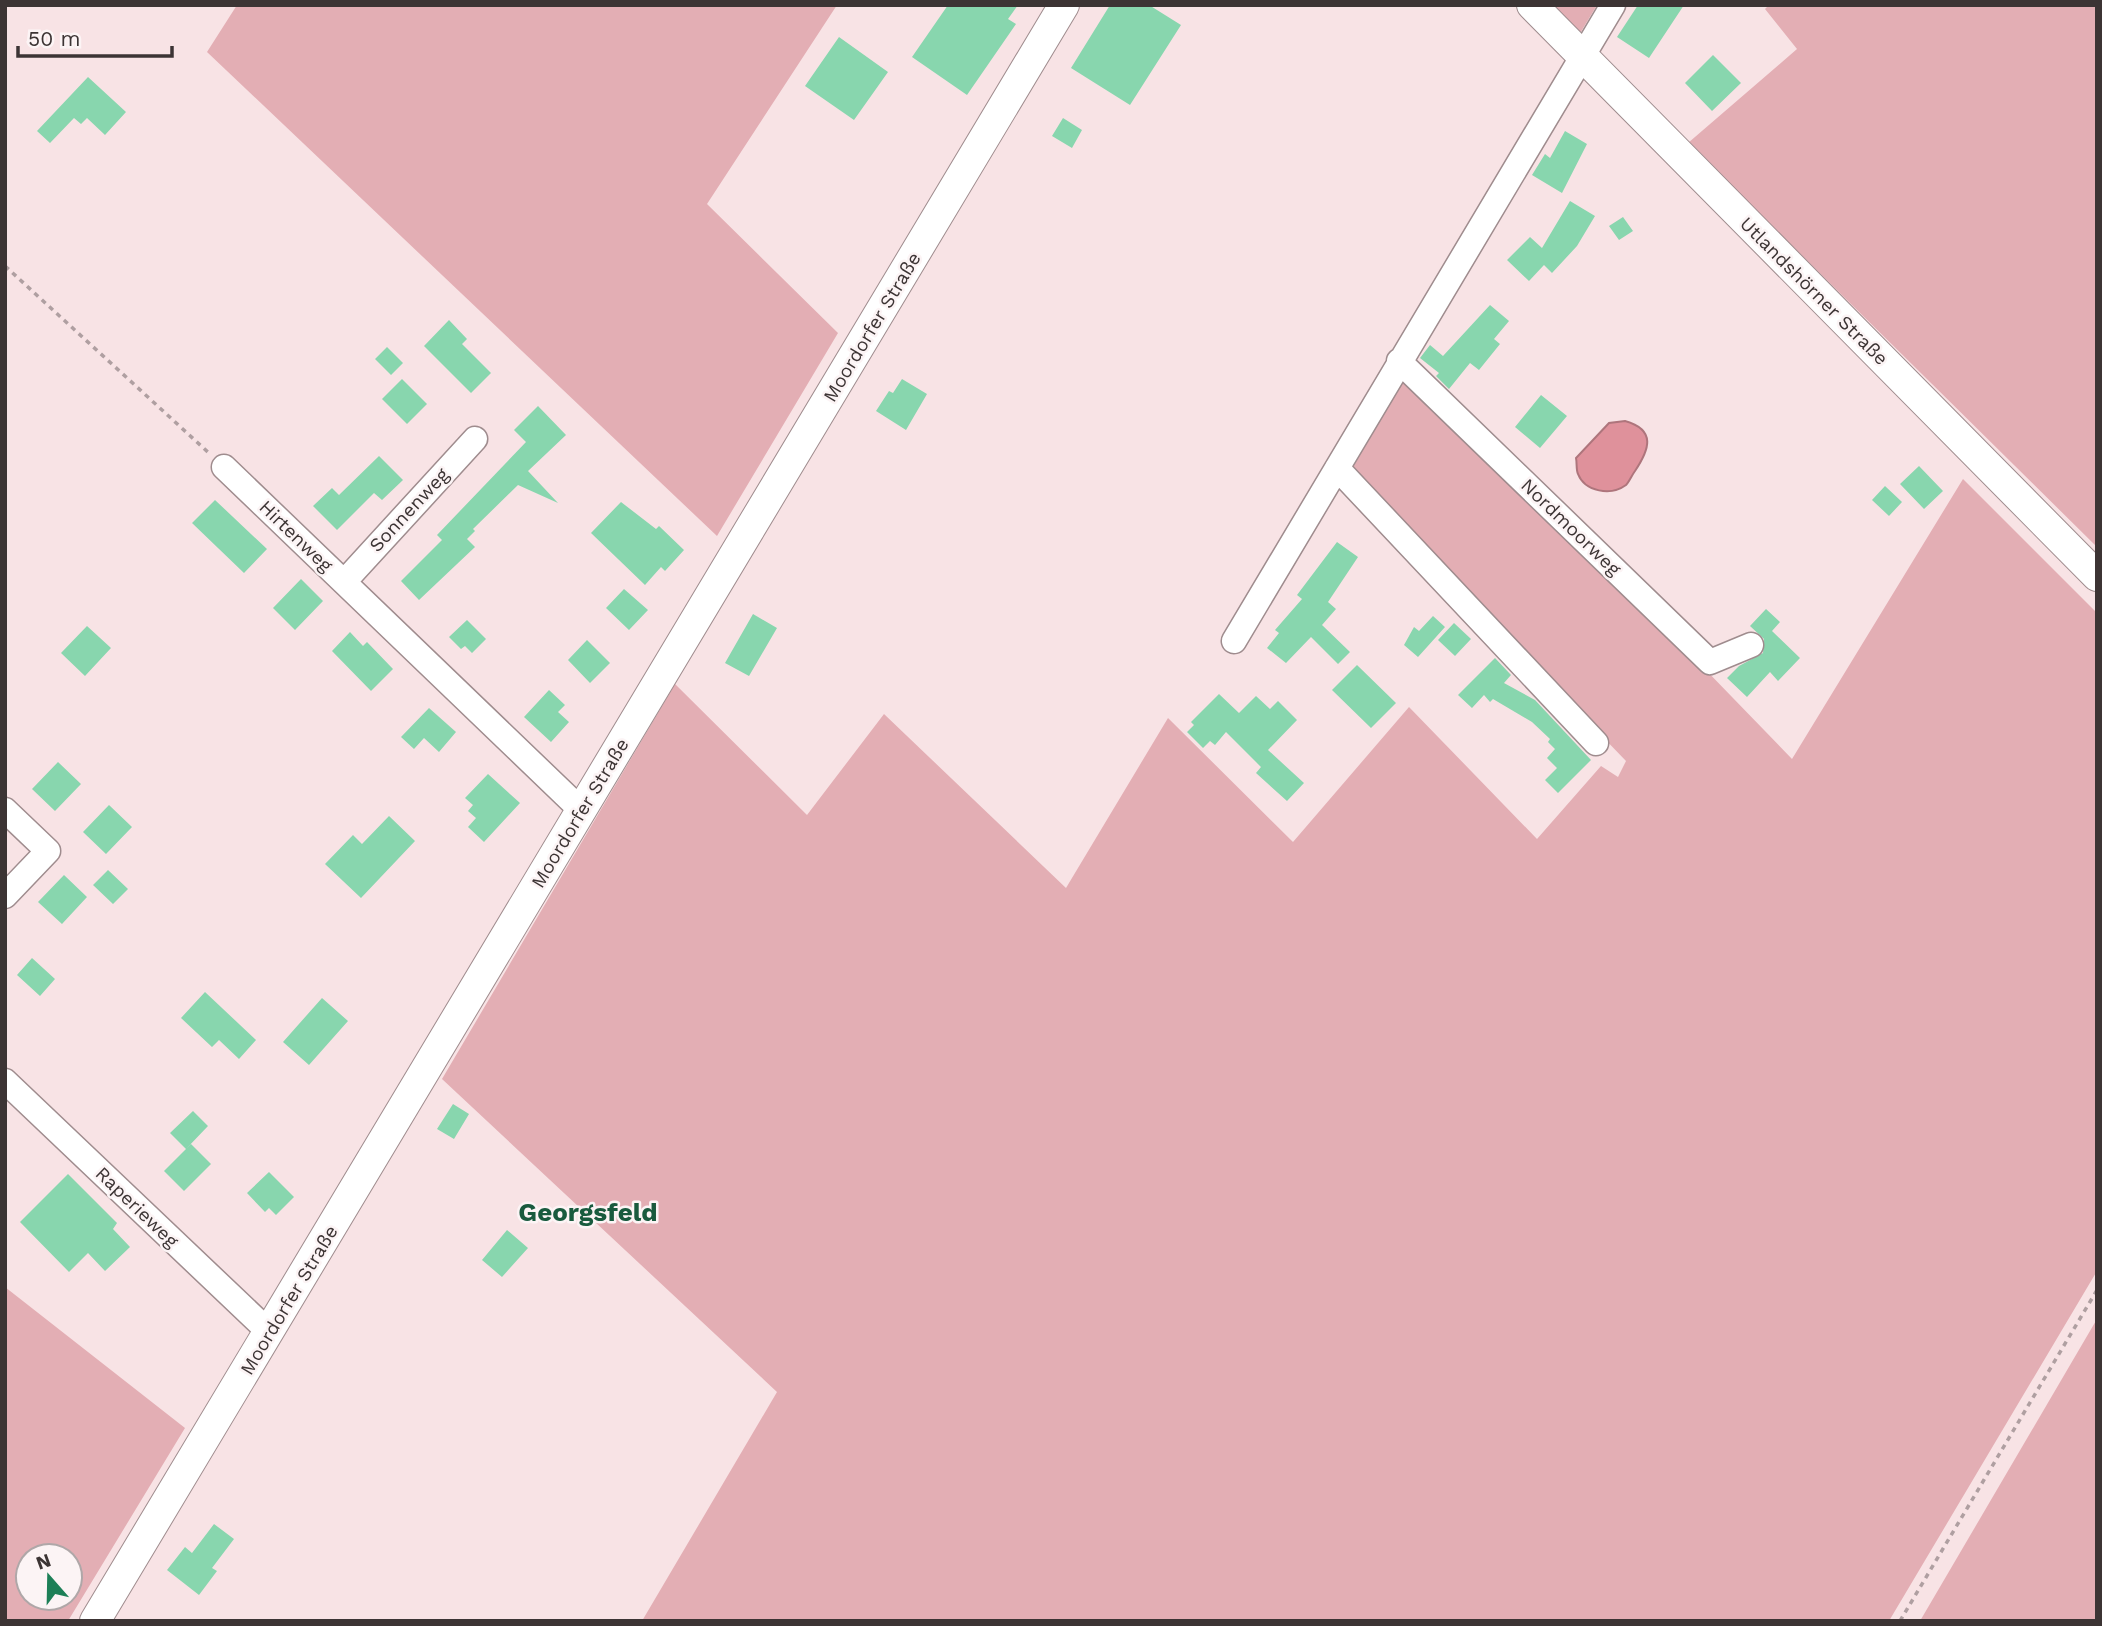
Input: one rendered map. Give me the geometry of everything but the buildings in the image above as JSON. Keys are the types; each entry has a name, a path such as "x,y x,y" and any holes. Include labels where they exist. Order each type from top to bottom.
{"street":[{"name":"Moordorfer Straße","path":"95,1621 1064,5"},
{"name":"Utlandshörner Straße","path":"1532,5 2097,576"},
{"path":"1234,641 1399,361 1584,58 1612,5"},
{"name":"Nordmoorweg","path":"1399,361 1710,662 1751,645"},
{"name":"Sonnenweg","path":"344,582 475,439"},
{"name":"Hirtenweg","path":"224,467 582,811"},
{"path":"1337,468 1596,743"},
{"path":"5,810 48,850 5,896"},
{"name":"Raperieweg","path":"5,1081 269,1332"}],"path":[{"path":"5,266 224,467"},
{"path":"1900,1621 2097,1290"}],"shaded area":[{"path":"237,5 837,5 707,204 838,333 717,536 207,52"},
{"path":"1551,5 1597,5 1579,35"},
{"path":"1769,5 2097,5 2097,547 1688,143 1797,49 1765,9"},
{"path":"1401,370 1701,665 1792,759 1963,479 2097,613 2097,1271 1889,1621 642,1621 777,1392 442,1079 675,684 807,815 884,714 1066,888 1168,718 1293,842 1409,707 1537,839 1601,766 1618,777 1626,761 1348,473"},
{"path":"1625,421 1635,425 1646,435 1646,448 1640,463 1626,485 1620,488 1606,491 1586,485 1578,474 1576,458 1609,423"},
{"path":"5,1287 185,1428 84,1595 84,1542 14,1542 14,1612 73,1612 68,1621 5,1621"},
{"path":"2097,1319 2097,1621 1920,1621"}],"district":[{"name":"Georgsfeld","path":"588,1212"}]}
